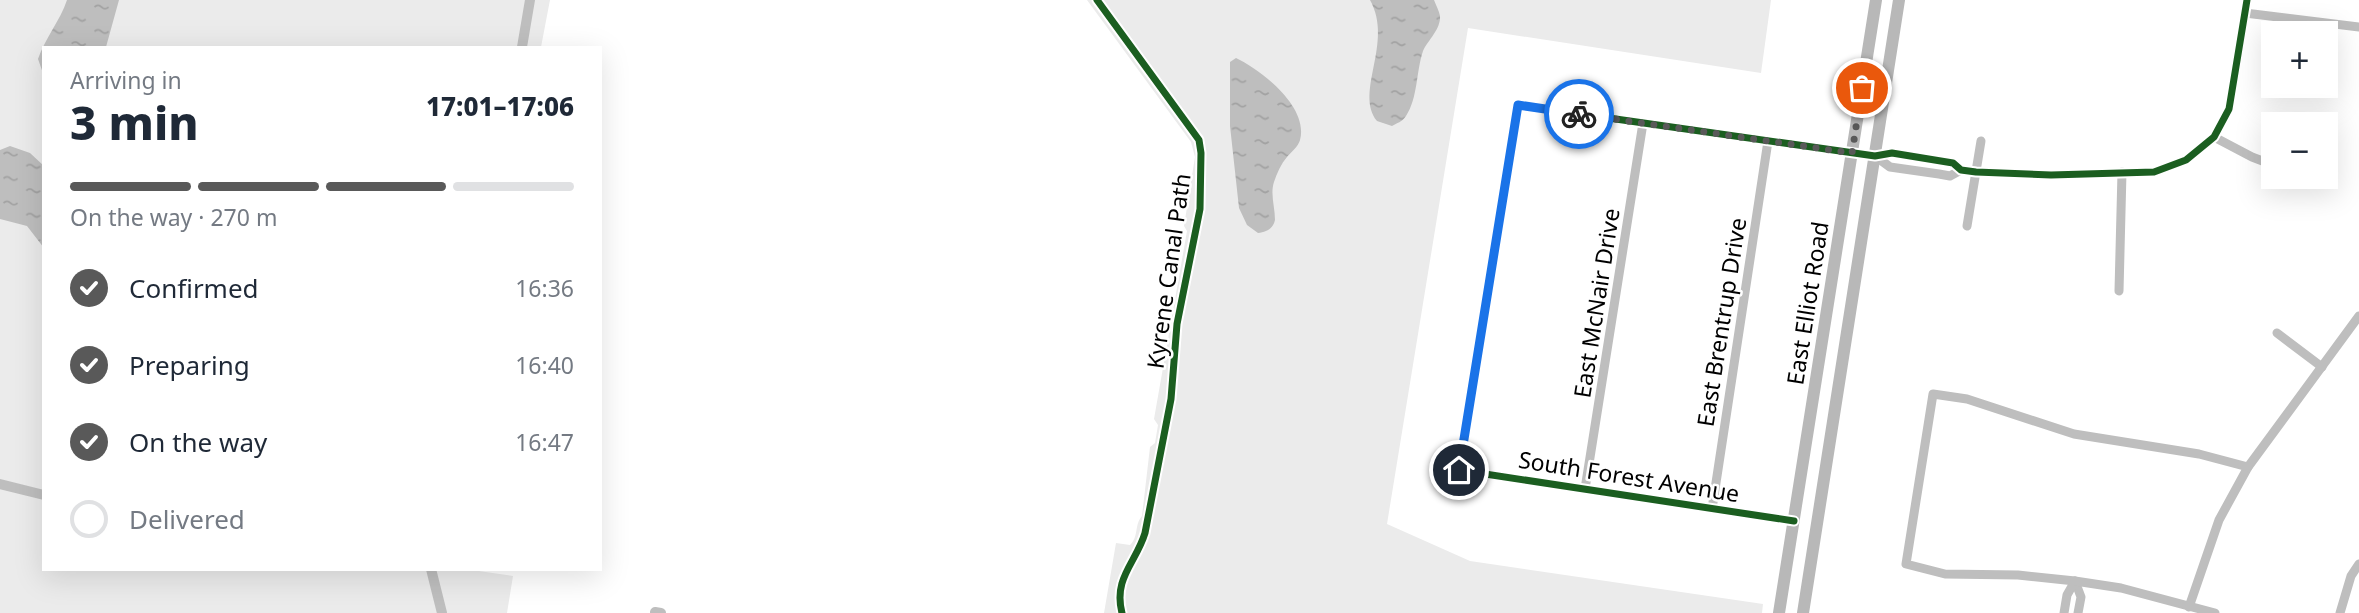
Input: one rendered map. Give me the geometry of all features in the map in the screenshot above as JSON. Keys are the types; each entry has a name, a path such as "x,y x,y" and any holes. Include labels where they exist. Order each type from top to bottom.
{"main road":[{"name":"East Elliot Road","path":"1779,613 1876,0"},
{"name":"East Elliot Road","path":"1803,613 1899,0"},
{"path":"1871,30 1894,34"}],"street":[{"path":"1643,123 1875,156 1892,153 1953,163 1961,170 1976,172 2051,175 2154,172 2186,160 2214,137 2229,109 2247,0"},
{"path":"2245,13 2359,27"},
{"name":"South Forest Avenue","path":"1643,123 1518,105 1459,470 1794,521"},
{"name":"East McNair Drive","path":"1586,489 1643,123"},
{"path":"2214,137 2261,160"},
{"name":"East Brentrup Drive","path":"1712,509 1768,141"},
{"path":"1967,226 1981,141"},
{"path":"1875,156 1890,167 1950,176 1961,170"},
{"path":"1928,173 1930,159"},
{"path":"2119,291 2122,173"},
{"path":"2189,607 2219,520 2248,467 2359,316"},
{"path":"2277,333 2322,367"},
{"path":"2215,613 2121,588 2075,580 2018,575 1945,574 1906,564 1933,394 1966,399 2074,434 2199,454 2248,467"},
{"path":"2340,613 2351,576 2359,564"},
{"path":"2064,613 2067,595 2075,580"},
{"path":"2075,580 2081,597 2078,613"}],"shaded area":[{"path":"0,0 550,0 541,46 42,46 42,571 479,571 513,576 507,613 0,613"},
{"path":"1087,0 1771,0 1761,73 1468,28 1387,524 1470,561 1763,604 1762,613 1104,613 1116,543 1130,545 1142,516 1150,447 1155,443 1158,425 1154,419 1187,231 1184,226 1195,157 1191,142"}],"water":[{"path":"67,0 119,0 106,46 43,46"},
{"path":"1370,0 1434,0 1440,16 1436,30 1423,51 1410,109 1403,120 1392,126 1377,121 1371,109 1371,81 1378,33"},
{"path":"42,49 42,70 38,59"},
{"path":"1236,58 1258,71 1281,91 1297,115 1301,127 1299,143 1283,163 1274,182 1273,226 1258,233 1247,225 1239,208 1230,126 1230,62"},
{"path":"10,146 30,153 42,164 42,245 27,226 0,219 0,150"}],"waterway":[{"path":"522,46 530,0"},
{"path":"0,484 42,494"},
{"path":"432,571 442,613"},
{"path":"655,612 661,613"}],"cycle path":[{"name":"Kyrene Canal Path","path":"1097,0 1199,140 1201,153 1200,209 1177,324 1171,399 1145,533 1123,580 1120,601 1122,613"},
{"path":"1794,521 1459,470 1518,105 1875,156 1892,153 1953,163 1961,170 1976,172 2051,175 2154,172 2186,160 2214,137 2229,109 2247,0"}],"way so far":[{"path":"1579,114 1852,153 1862,88"}],"route":[{"path":"1459,470 1518,105 1579,114"}]}
